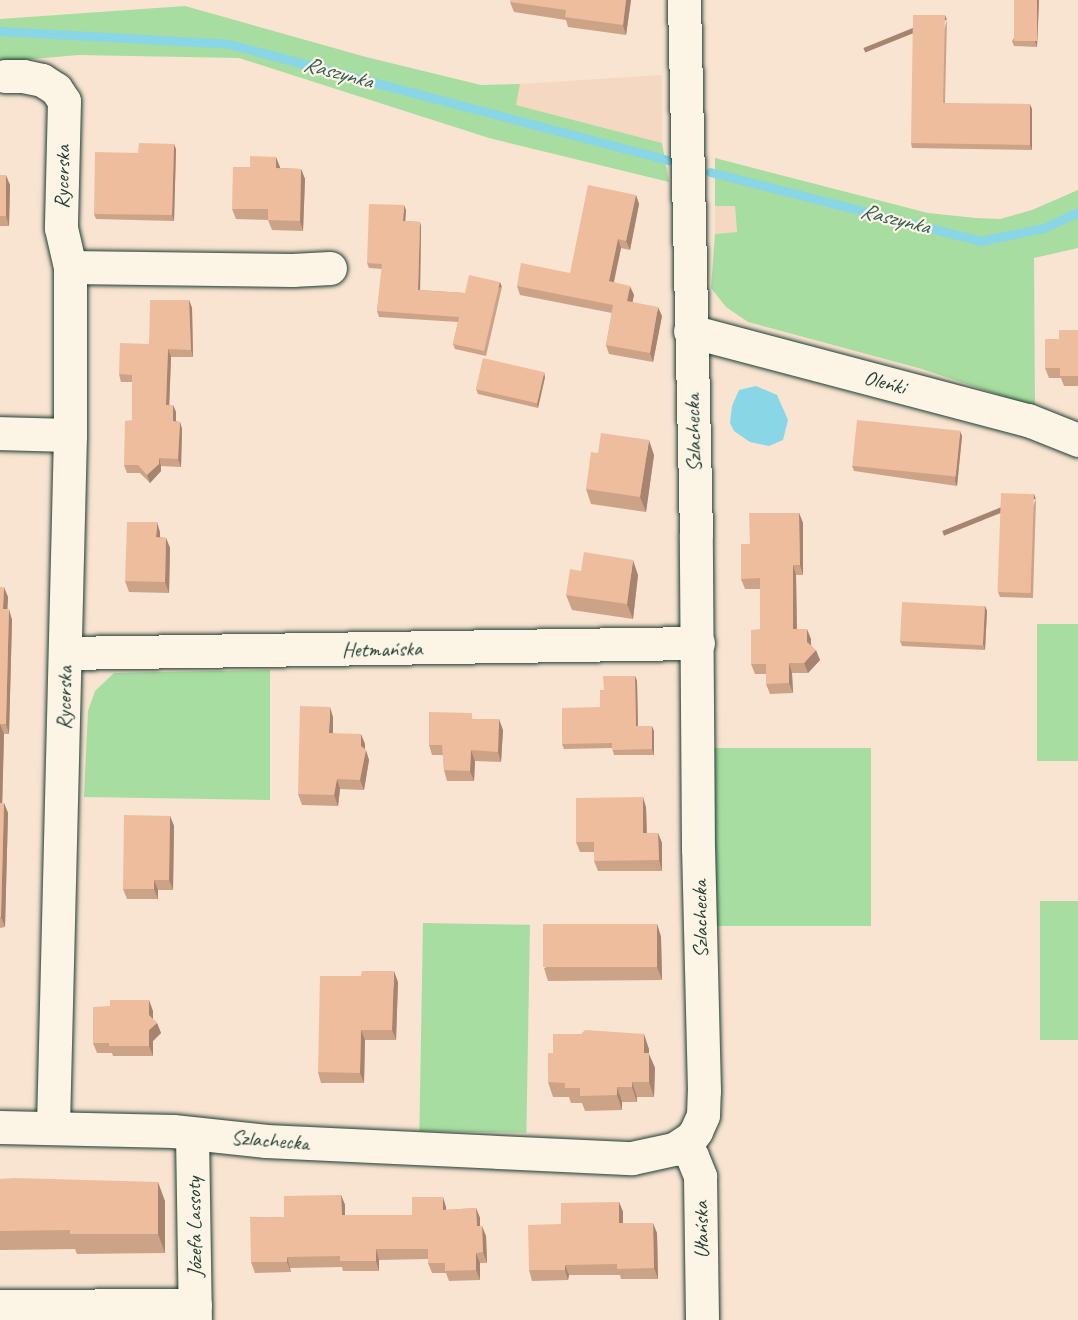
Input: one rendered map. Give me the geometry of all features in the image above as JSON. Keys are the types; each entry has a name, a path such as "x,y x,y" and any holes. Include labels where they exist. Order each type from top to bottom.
{"street":[{"name":"Szlachecka","path":"0,1127 192,1134 266,1141 632,1158 662,1153 683,1144 696,1131 702,1115 704,1092 698,849 698,643 684,0"},
{"name":"Rycerska","path":"5,76 22,76 42,80 56,89 64,101 62,228 69,267 70,435 53,1128"},
{"path":"69,267 292,270 330,268"},
{"name":"Oleńki","path":"690,331 1028,420 1078,440"},
{"path":"0,433 70,435"},
{"name":"Hetmańska","path":"65,653 698,643"},
{"name":"Józefa Lassoty","path":"192,1134 195,1312"},
{"name":"Ułańska","path":"683,1144 692,1156 700,1176 702,1320"},
{"path":"0,1305 195,1312"}],"shaded area":[{"path":"662,75 662,143 515,105 520,84"},
{"path":"715,206 735,206 737,232 715,234"}],"green space":[{"path":"185,6 366,57 481,85 520,84 516,105 662,143 669,182 489,138 239,58 78,55 0,62 0,19"},
{"path":"715,158 928,213 976,218 1000,219 1032,210 1078,190 1078,248 1034,258 1035,407 922,369 748,322 726,307 711,288 715,234 737,232 735,206 715,206"},
{"path":"1037,624 1078,624 1078,761 1037,761"},
{"path":"270,670 270,800 84,797 88,711 95,691 114,673"},
{"path":"714,748 871,748 871,926 714,926"},
{"path":"1040,901 1078,901 1078,1040 1040,1040"},
{"path":"423,923 530,925 526,1133 419,1131"}],"water":[{"path":"756,386 777,395 788,420 783,440 769,446 750,442 734,431 730,423 732,406 739,390"}],"building":[{"path":"510,0 626,0 623,25 565,17 566,10 510,2"},
{"path":"1014,0 1037,0 1037,41 1014,41"},
{"path":"913,15 945,15 943,103 1030,104 1030,145 911,143"},
{"path":"139,143 174,144 172,215 94,214 95,152 138,153"},
{"path":"250,156 276,157 276,168 301,169 300,221 268,220 268,209 232,209 233,167 250,167"},
{"path":"0,175 6,175 6,216 0,216"},
{"path":"588,185 636,195 626,241 618,239 609,281 630,286 627,301 658,307 650,353 606,345 613,305 517,286 521,263 570,273"},
{"path":"369,204 404,205 403,221 420,222 418,290 465,293 469,275 500,282 484,351 453,344 459,317 377,311 382,264 367,263"},
{"path":"150,300 189,300 191,350 168,349 166,405 173,405 173,421 180,422 178,459 159,458 159,464 147,475 138,465 124,465 125,421 132,420 132,375 119,374 120,343 149,344"},
{"path":"1059,330 1078,330 1078,376 1060,376 1060,368 1045,368 1045,339 1059,339"},
{"path":"483,358 544,372 537,403 476,389"},
{"path":"857,420 960,431 956,477 852,466"},
{"path":"601,433 649,440 640,497 586,489 591,452 598,453"},
{"path":"1001,493 1034,494 1031,593 998,592"},
{"path":"749,513 799,513 800,565 793,565 793,629 807,629 807,642 816,650 804,663 789,663 789,683 766,684 766,664 751,664 751,630 760,629 760,578 741,579 741,544 750,544"},
{"path":"127,522 157,522 156,537 166,538 165,582 125,581"},
{"path":"584,552 633,560 627,604 566,595 570,569 581,571"},
{"path":"0,587 4,587 3,609 9,609 6,724 0,724"},
{"path":"902,602 985,606 983,645 900,641"},
{"path":"603,676 635,676 636,726 652,726 652,749 612,750 612,743 562,744 562,708 600,707 600,690 604,690"},
{"path":"300,706 330,707 329,733 361,734 361,746 366,750 360,780 337,779 334,795 298,794"},
{"path":"429,712 472,713 472,719 499,719 498,752 471,750 470,771 444,770 442,745 429,745"},
{"path":"643,797 643,833 658,833 659,860 594,861 594,842 576,842 576,798"},
{"path":"0,803 4,803 1,917 0,917"},
{"path":"124,815 170,816 169,880 154,880 154,889 123,889"},
{"path":"543,924 657,924 657,967 543,967"},
{"path":"362,971 394,971 392,1030 361,1030 360,1073 318,1072 320,976 361,976"},
{"path":"110,1000 149,1000 149,1015 157,1023 149,1030 149,1046 109,1046 109,1043 93,1043 93,1007 110,1006"},
{"path":"585,1030 644,1034 644,1053 649,1053 649,1082 632,1082 632,1087 617,1087 617,1095 580,1096 580,1088 565,1088 565,1083 548,1082 548,1053 553,1053 553,1034 581,1034"},
{"path":"0,1179 158,1182 158,1234 70,1234 70,1230 0,1231"},
{"path":"341,1195 342,1215 412,1215 412,1197 443,1197 443,1210 476,1208 477,1226 482,1226 483,1252 476,1253 476,1270 445,1271 445,1263 428,1263 428,1249 376,1249 376,1261 340,1261 340,1256 287,1257 287,1262 251,1262 250,1217 284,1217 284,1196"},
{"path":"619,1202 619,1223 653,1223 654,1268 617,1269 617,1264 565,1265 565,1270 529,1270 528,1225 561,1224 561,1203"}],"waterway":[{"name":"Raszynka","path":"0,31 229,44 669,160"},
{"name":"Raszynka","path":"710,172 980,241 1044,228 1078,212"}]}
